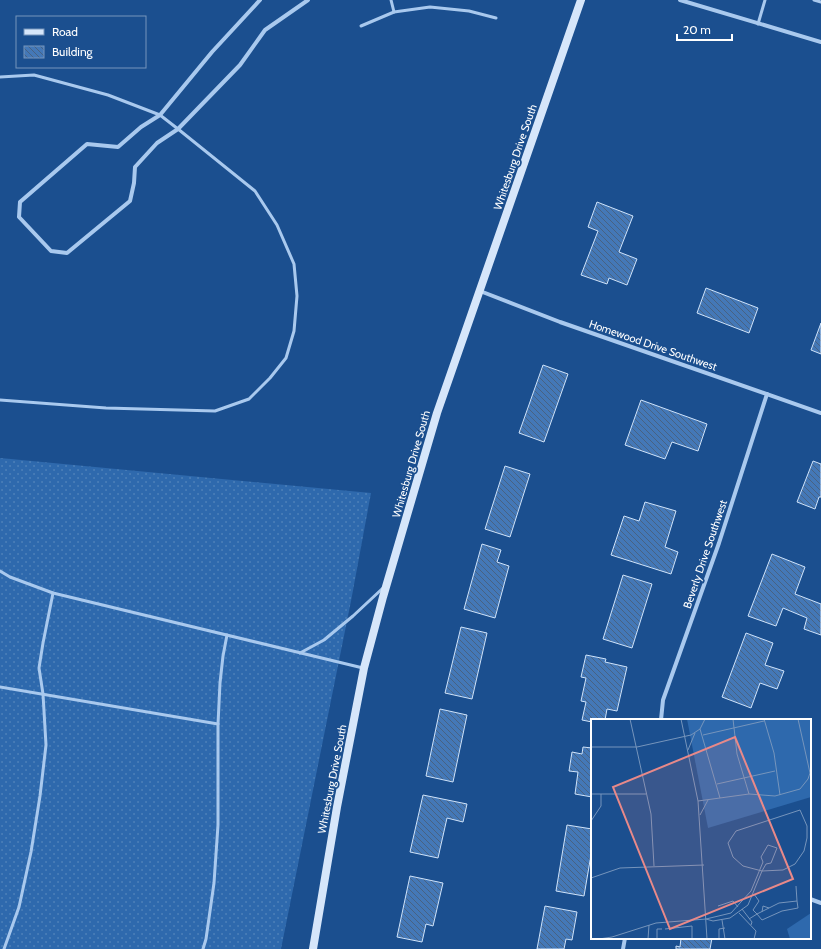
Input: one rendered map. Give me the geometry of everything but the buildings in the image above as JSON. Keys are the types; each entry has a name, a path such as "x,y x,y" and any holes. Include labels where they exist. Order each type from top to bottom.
{"main road":[{"name":"Whitesburg Drive South","path":"313,949 337,807 364,668 388,582 437,413 581,0"}],"street":[{"path":"257,1 212,52 160,115 141,127 118,147 87,144 20,202 19,217 51,251 67,253 130,201 134,183 135,167 157,143 178,129 240,65 266,30 308,0"},
{"path":"680,0 821,42"},
{"name":"Homewood Drive Southwest","path":"480,290 560,322 821,413"},
{"name":"Beverly Drive Southwest","path":"660,719 663,700 719,543 767,394"},
{"path":"811,899 821,903"},
{"path":"623,949 625,939"}],"lane":[{"path":"391,0 394,12"},
{"path":"758,24 765,0"},
{"path":"814,0 821,2"},
{"path":"361,26 394,12 430,7 469,11 496,18"},
{"path":"0,77 34,75 108,95 160,115 255,191 277,225 294,264 296,296 294,331 286,358 270,378 249,399 215,411 106,408 0,400"},
{"path":"0,571 10,577 53,593 364,668"},
{"path":"300,653 324,640 358,612 388,582"},
{"path":"4,949 19,907 31,852 40,796 46,745 43,694 39,668 42,643 53,593"},
{"path":"203,949 206,939 214,883 218,825 218,724 220,682 227,635"},
{"path":"0,687 218,724"}],"shaded area":[{"path":"0,458 371,493 351,601 281,949 0,949"}]}
